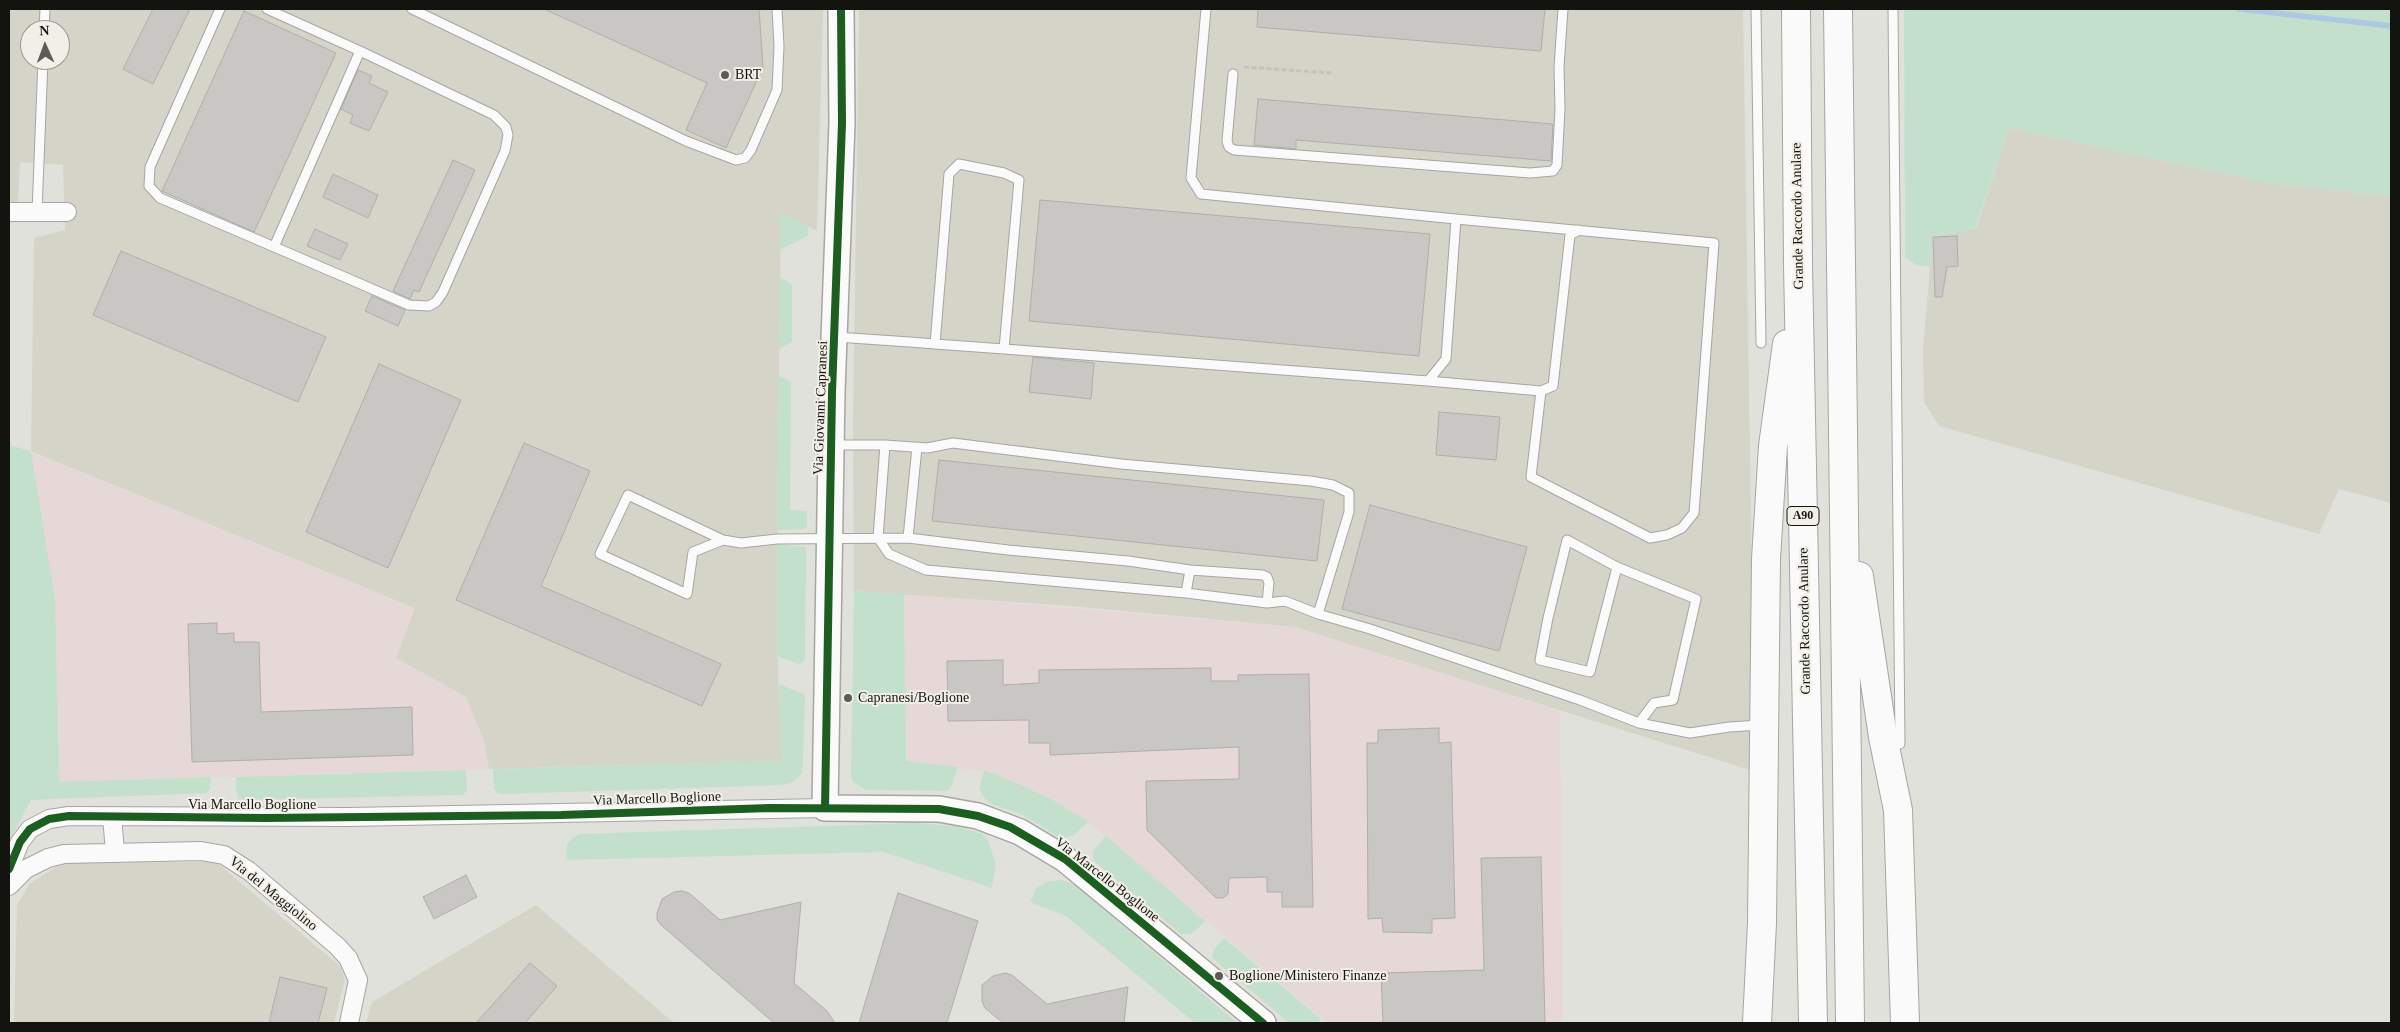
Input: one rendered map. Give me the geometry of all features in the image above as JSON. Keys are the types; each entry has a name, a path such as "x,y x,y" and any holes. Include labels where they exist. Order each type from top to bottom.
{"highway":[{"name":"Grande Raccordo Anulare","path":"1796,9 1798,265 1813,1023"},
{"path":"1838,9 1850,1023"},
{"path":"1757,1023 1762,923 1766,559 1769,490 1776,418 1798,265"},
{"path":"1843,478 1884,737 1898,810 1905,1023"}],"street":[{"name":"Via Giovanni Capranesi","path":"826,808 832,445 842,132 841,9"},
{"path":"9,212 66,212"},
{"name":"Via Marcello Boglione","path":"9,869 20,842 38,823 64,817 349,817 826,808 939,809 978,816 1020,832 1065,859 1262,1023"},
{"path":"112,816 115,852"},
{"name":"Via del Maggiolino","path":"9,886 19,874 48,858 64,854 215,852 230,858 249,871 338,946 348,958 358,980 349,1023"}],"lane":[{"path":"220,9 150,167 149,186 160,198 409,305 429,306 436,302 443,292 505,151 508,135 506,128 494,115 267,9"},
{"path":"412,9 686,141 736,160 745,158 751,150 777,90 779,46 776,9"},
{"path":"1206,9 1191,178 1201,194 1714,243 1694,513 1682,528 1666,536 1650,538 1531,477 1541,391"},
{"path":"1235,70 1227,141 1229,147 1234,150 1530,173 1553,172 1557,165 1560,109 1559,67 1563,9"},
{"path":"1756,9 1760,343"},
{"path":"1893,9 1900,744"},
{"path":"274,247 360,51"},
{"path":"37,212 43,70"},
{"path":"935,344 950,174 959,164 1004,173 1019,180 1004,349"},
{"path":"1428,381 1446,359 1456,219"},
{"path":"836,337 1541,391 1553,386 1570,235 1579,230"},
{"path":"832,445 884,445 917,448 953,444 1121,464 1311,481 1333,485 1349,493 1349,512 1318,614"},
{"path":"884,445 878,538 889,554 926,570 1186,593 1267,603 1285,601 1318,614 1370,629 1580,700 1639,722 1690,733 1729,726 1764,725"},
{"path":"908,538 917,448"},
{"path":"723,540 693,552 687,594 600,554 628,495 723,540 746,543 770,539 908,538 1128,561 1190,570 1263,575 1267,577 1269,583 1267,603"},
{"path":"1618,567 1590,672 1540,660 1567,540 1618,567 1696,600 1673,700 1654,703 1639,722"},
{"path":"1186,593 1190,570"}],"path":[{"path":"1235,70 1332,73"}],"shaded area":[{"path":"9,9 823,9 817,231 781,213 777,544 778,677 783,761 489,769 484,741 466,697 396,658 415,608 31,451 34,238 65,230 63,165 20,162 18,203 9,203"},
{"path":"859,9 1743,9 1752,584 1750,770 1295,627 1070,606 854,591 853,424"},
{"path":"2009,128 2269,183 2391,196 2391,503 2339,489 2319,534 1939,426 1924,402 1923,348 1933,237 1976,228"},
{"path":"31,451 415,608 396,658 466,697 484,741 489,769 59,782"},
{"path":"904,594 1295,627 1560,711 1563,1023 1327,1023 1088,822 993,773 906,761"},
{"path":"216,862 341,967 345,980 334,1023 14,1023 17,906 29,884 62,863"},
{"path":"536,905 674,1023 366,1023 372,1002"}],"green space":[{"path":"1904,9 2391,9 2391,196 2269,183 2009,128 1975,228 1933,237 1930,267 1916,265 1905,257"},
{"path":"781,212 808,226 808,236 780,250"},
{"path":"780,277 792,284 792,342 779,349"},
{"path":"779,375 791,382 790,510 807,511 807,528 803,529 777,530"},
{"path":"9,445 31,451 55,599 59,782 211,777 210,789 207,793 31,800 9,841"},
{"path":"777,544 805,547 806,549 805,660 800,664 778,657"},
{"path":"854,591 904,594 906,761 958,767 952,785 947,791 866,790 853,782 851,776"},
{"path":"779,684 805,695 803,766 802,773 793,782 784,785 504,794 497,793 494,789 493,769 782,761"},
{"path":"466,770 467,791 463,795 245,800 239,799 236,790 236,777"},
{"path":"984,771 993,773 1049,798 1088,822 1073,836 1060,838 1023,815 992,804 985,799 979,789"},
{"path":"915,823 955,826 983,834 989,843 996,865 992,888 884,852 566,860 567,845 570,840 579,834"},
{"path":"1106,836 1205,921 1191,934 1181,934 1094,861 1093,851"},
{"path":"1062,880 1075,885 1237,1023 1195,1023 1066,916 1030,902 1037,887 1049,881"},
{"path":"1224,938 1321,1019 1318,1023 1289,1023 1212,958 1214,949"}],"building":[{"path":"153,9 190,9 153,84 123,69"},
{"name":"BRT","path":"544,9 759,9 763,67 726,148 686,130 707,83"},
{"path":"1258,9 1545,9 1541,51 1257,27"},
{"path":"244,11 336,53 254,232 162,191"},
{"path":"358,70 372,76 369,83 388,92 369,131 350,123 353,115 341,109"},
{"path":"1258,99 1553,124 1551,161 1296,140 1296,149 1254,145"},
{"path":"453,160 475,170 419,292 414,290 410,299 393,291"},
{"path":"333,174 378,195 368,218 323,197"},
{"path":"1040,200 1430,234 1419,356 1029,321"},
{"path":"315,229 348,244 340,260 307,246"},
{"path":"1957,236 1958,266 1947,267 1942,297 1935,297 1933,237"},
{"path":"121,251 326,337 298,402 93,315"},
{"path":"372,296 405,310 398,326 365,311"},
{"path":"1033,357 1094,363 1091,399 1029,392"},
{"path":"379,364 461,400 388,568 306,532"},
{"path":"1439,412 1500,417 1496,460 1436,455"},
{"path":"524,443 590,471 541,586 721,664 702,706 456,600"},
{"path":"939,460 1324,500 1317,561 932,521"},
{"path":"1370,505 1527,547 1499,651 1342,609"},
{"path":"217,623 217,634 234,633 234,642 259,642 261,712 412,707 413,755 192,762 188,624"},
{"path":"1003,660 1003,685 1039,683 1039,670 1211,668 1211,681 1238,681 1238,675 1309,674 1313,907 1282,907 1282,892 1267,892 1267,877 1229,878 1228,894 1223,898 1216,898 1147,830 1146,781 1239,779 1239,747 1050,755 1050,743 1029,743 1029,720 948,721 947,661"},
{"path":"1439,728 1439,743 1451,742 1455,918 1432,919 1432,933 1383,932 1382,918 1368,919 1367,743 1378,743 1378,730"},
{"path":"1541,857 1545,1023 1383,1023 1381,973 1484,970 1481,858"},
{"path":"466,875 477,897 434,919 423,897"},
{"path":"682,891 689,893 720,920 801,902 794,983 827,1011 835,1023 774,1023 657,920 657,913 662,899 674,892"},
{"path":"898,893 978,921 947,1023 859,1023"},
{"path":"530,963 557,986 525,1023 476,1023"},
{"path":"1005,973 1012,975 1047,1004 1128,987 1124,1023 1003,1023 985,1008 982,1001 982,985 993,976"},
{"path":"280,977 327,988 318,1023 269,1023"}],"waterway":[{"path":"2239,9 2391,26"}],"cycle path":[{"path":"825,808 832,392 842,123 841,9"},
{"path":"9,869 20,842 30,829 49,819 69,816 265,818 561,815 770,808 939,809 978,816 1010,827 1065,859 1263,1023"}],"place":[{"name":"BRT","path":"725,75"},
{"name":"Capranesi/Boglione","path":"848,698"},
{"name":"Boglione/Ministero Finanze","path":"1219,976"}]}
